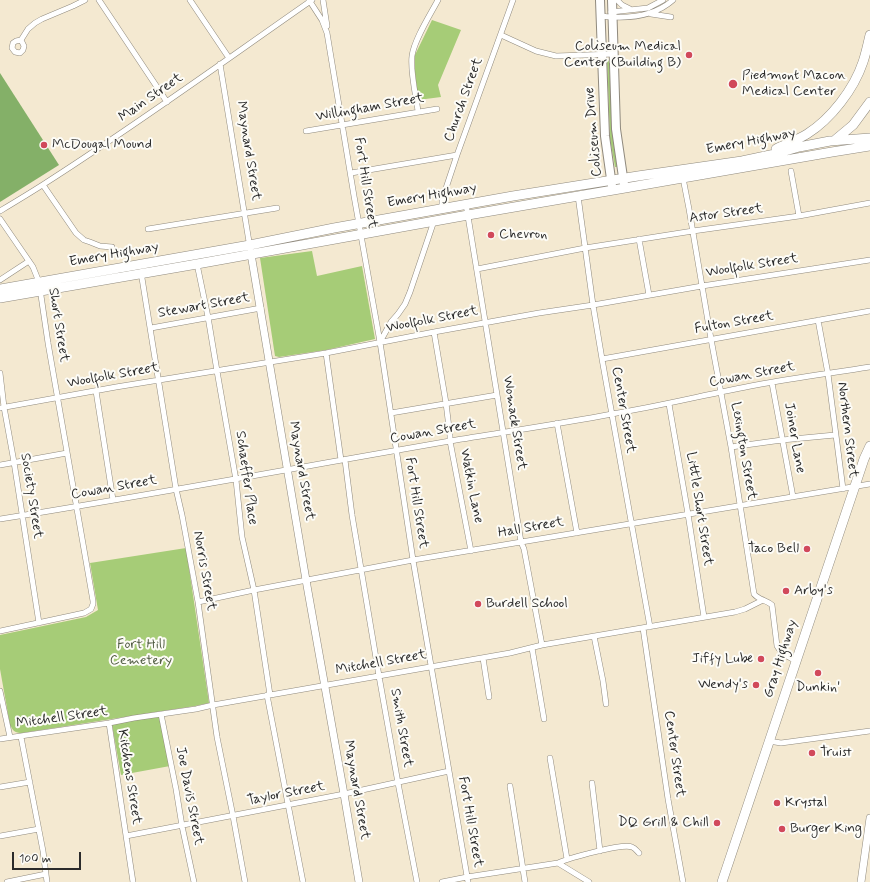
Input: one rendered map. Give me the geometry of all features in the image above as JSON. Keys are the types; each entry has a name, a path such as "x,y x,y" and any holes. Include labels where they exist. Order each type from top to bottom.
{"highway":[{"path":"742,161 808,134 828,116 838,106 848,92 858,74 863,62 870,35"},
{"path":"818,155 853,125 870,102"},
{"name":"Emery Highway","path":"141,269 197,264 334,228 466,204 623,178 742,161 775,154 798,147 834,141 870,138"},
{"name":"Emery Highway","path":"0,298 40,287 141,269 251,250 361,234 870,146"},
{"name":"Emery Highway","path":"0,289 40,287"},
{"name":"Gray Highway","path":"722,882 854,487 870,446"}],"main road":[{"name":"Coliseum Drive","path":"600,0 606,136 613,190"},
{"name":"Coliseum Drive","path":"612,0 616,129 625,188"}],"street":[{"path":"21,40 28,29 35,23 85,0"},
{"path":"99,0 167,102"},
{"path":"190,0 229,58"},
{"name":"Main Street","path":"0,211 43,185 167,102 310,0"},
{"name":"Fort Hill Street","path":"310,0 322,20 327,33"},
{"name":"Fort Hill Street","path":"323,0 327,33 359,224 378,327 413,560 467,879"},
{"path":"418,112 413,73 413,49 438,0"},
{"name":"Church Street","path":"442,209 442,200 457,155 514,0"},
{"path":"617,0 631,10"},
{"path":"613,15 621,12 648,8 663,0"},
{"path":"650,14 673,0"},
{"path":"600,16 650,14 671,17"},
{"path":"501,35 536,51 556,56 614,54"},
{"name":"Maynard Street","path":"220,64 269,362 358,882"},
{"name":"Willingham Street","path":"306,131 437,108"},
{"path":"351,173 457,155"},
{"path":"791,171 799,216"},
{"name":"Lexington Street","path":"683,178 720,393 731,447 754,594 757,598 768,601 772,605 776,639 779,650 796,662"},
{"path":"43,185 80,237 100,246 112,247"},
{"name":"Center Street","path":"578,196 602,359 650,627"},
{"name":"Astor Street","path":"477,269 585,248 799,216 870,203"},
{"name":"Womack Street","path":"466,204 521,542 524,549 542,645"},
{"path":"148,229 277,208"},
{"name":"Short Street","path":"0,219 29,261 36,273 40,287 48,343 93,600 92,607 89,611 39,623"},
{"path":"380,342 407,298 434,221"},
{"path":"638,240 649,295"},
{"name":"Woolfolk Street","path":"2,408 159,380 326,353 538,313 870,260"},
{"path":"0,280 29,261"},
{"name":"Schaeffer Place","path":"197,264 208,318 236,480 242,537 254,590 269,695 302,882"},
{"name":"Norris Street","path":"141,269 176,489 198,602 217,737 245,882"},
{"name":"Stewart Street","path":"151,328 261,308"},
{"name":"Fulton Street","path":"602,359 870,311"},
{"name":"Northern Street","path":"818,320 828,374 842,489"},
{"path":"378,327 385,326 391,322"},
{"name":"Watkin Lane","path":"434,332 446,403 450,441 471,551"},
{"name":"Smith Street","path":"326,353 379,676 417,882"},
{"name":"Cowan Street","path":"0,519 236,480 450,441 669,404 772,383 870,367"},
{"name":"Society Street","path":"0,373 2,408 14,462 39,623"},
{"name":"Joiner Lane","path":"772,383 793,497"},
{"path":"96,391 113,500"},
{"path":"390,413 497,395"},
{"name":"Little Short Street","path":"669,404 704,617"},
{"path":"557,423 577,533"},
{"path":"731,447 835,434"},
{"path":"0,465 67,453"},
{"name":"Hall Street","path":"198,602 413,560 870,484"},
{"name":"Mitchell Street","path":"0,739 196,709 483,658 542,645 735,612 763,600"},
{"path":"0,631 39,623"},
{"name":"Center Street","path":"643,628 667,793 683,882"},
{"path":"594,636 606,704"},
{"path":"532,648 544,719"},
{"path":"483,658 489,697"},
{"path":"0,691 10,738"},
{"name":"Joe Davis Street","path":"161,714 194,882"},
{"name":"Kitchens Street","path":"109,723 133,882"},
{"path":"769,741 781,744 870,731"},
{"path":"21,736 43,851 47,882"},
{"path":"550,758 568,860"},
{"name":"Taylor Street","path":"126,836 344,794 449,771"},
{"path":"0,787 30,782"},
{"path":"592,783 600,851"},
{"path":"510,786 525,882"},
{"path":"861,882 870,818"},
{"path":"0,836 39,829"},
{"path":"442,882 558,863 579,856 619,847 633,847 639,854"},
{"path":"558,863 589,882"},
{"path":"7,882 46,874"}],"green space":[{"path":"432,20 461,30 438,85 441,97 418,100 415,55"},
{"path":"607,59 609,60 610,80 612,84 618,167 615,167 610,139"},
{"path":"0,73 59,165 0,202"},
{"path":"312,251 317,276 362,266 375,339 326,350 279,357 275,356 260,258"},
{"name":"Fort Hill Cemetery","path":"186,548 209,703 22,733 13,730 10,725 0,669 0,635 86,617 98,610 90,563"},
{"path":"159,717 170,766 121,775 112,725 125,721"}],"place":[{"name":"Coliseum Medical Center (Building B)","path":"689,55"},
{"name":"Piedmont Macon Medical Center","path":"733,84"},
{"name":"McDougal Mound","path":"44,145"},
{"name":"Chevron","path":"491,235"},
{"name":"Taco Bell","path":"807,549"},
{"name":"Arby's","path":"786,591"},
{"name":"Burdell School","path":"478,604"},
{"name":"Jiffy Lube","path":"761,659"},
{"name":"Dunkin'","path":"818,673"},
{"name":"Wendy's","path":"756,685"},
{"name":"Truist","path":"812,753"},
{"name":"Krystal","path":"777,803"},
{"name":"DQ Grill & Chill","path":"717,823"},
{"name":"Burger King","path":"782,829"}]}
